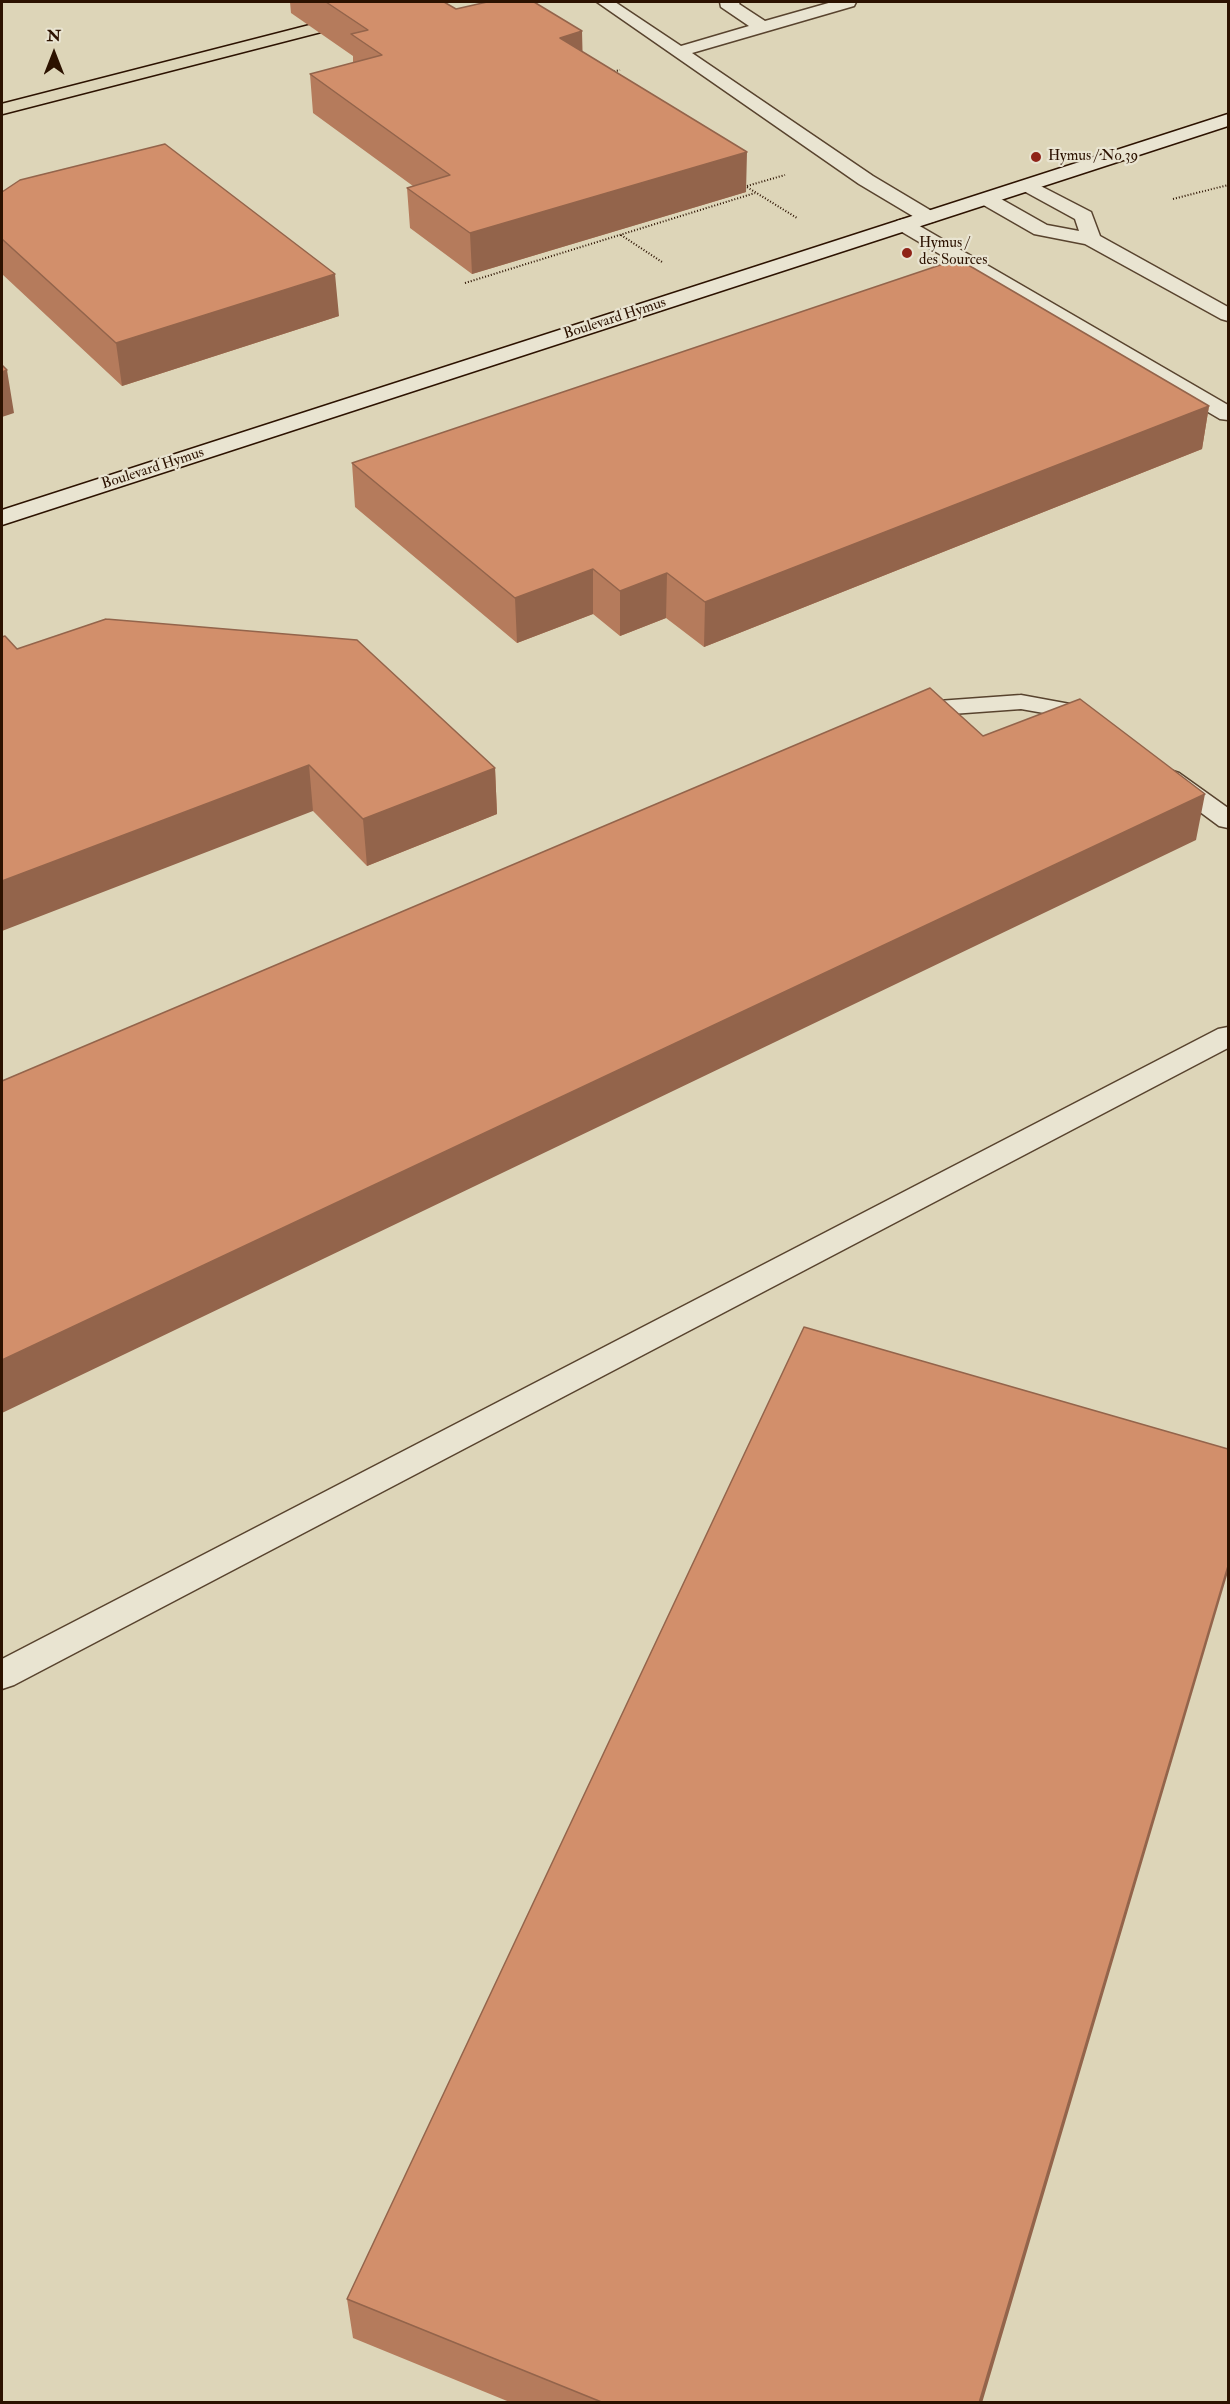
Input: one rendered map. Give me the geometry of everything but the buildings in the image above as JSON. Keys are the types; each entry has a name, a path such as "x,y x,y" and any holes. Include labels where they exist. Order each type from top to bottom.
{"street":[{"name":"Boulevard Hymus","path":"2,518 1225,122"}],"lane":[{"path":"605,2 681,51 866,180 928,217"},
{"path":"732,2 727,3 763,27"},
{"path":"681,51 848,2"},
{"path":"1029,186 1084,216 1091,239"},
{"path":"987,199 1041,230 1091,239 1228,315"},
{"path":"904,225 1228,414"},
{"path":"884,716 915,708 1021,702 1060,709 1089,720 1108,733"},
{"path":"1154,767 1228,820"},
{"path":"2,1676 1228,1036"}],"path":[{"path":"609,73 620,70"},
{"path":"746,186 792,173"},
{"path":"736,180 805,223"},
{"path":"1173,199 1228,185"},
{"path":"465,283 755,192"},
{"path":"620,234 669,267"}],"tram line":[{"path":"2,103 322,21"},
{"path":"2,115 336,29"}],"place":[{"name":"Hymus / No 39","path":"1036,157"},
{"name":"Hymus / des Sources","path":"907,253"}]}
